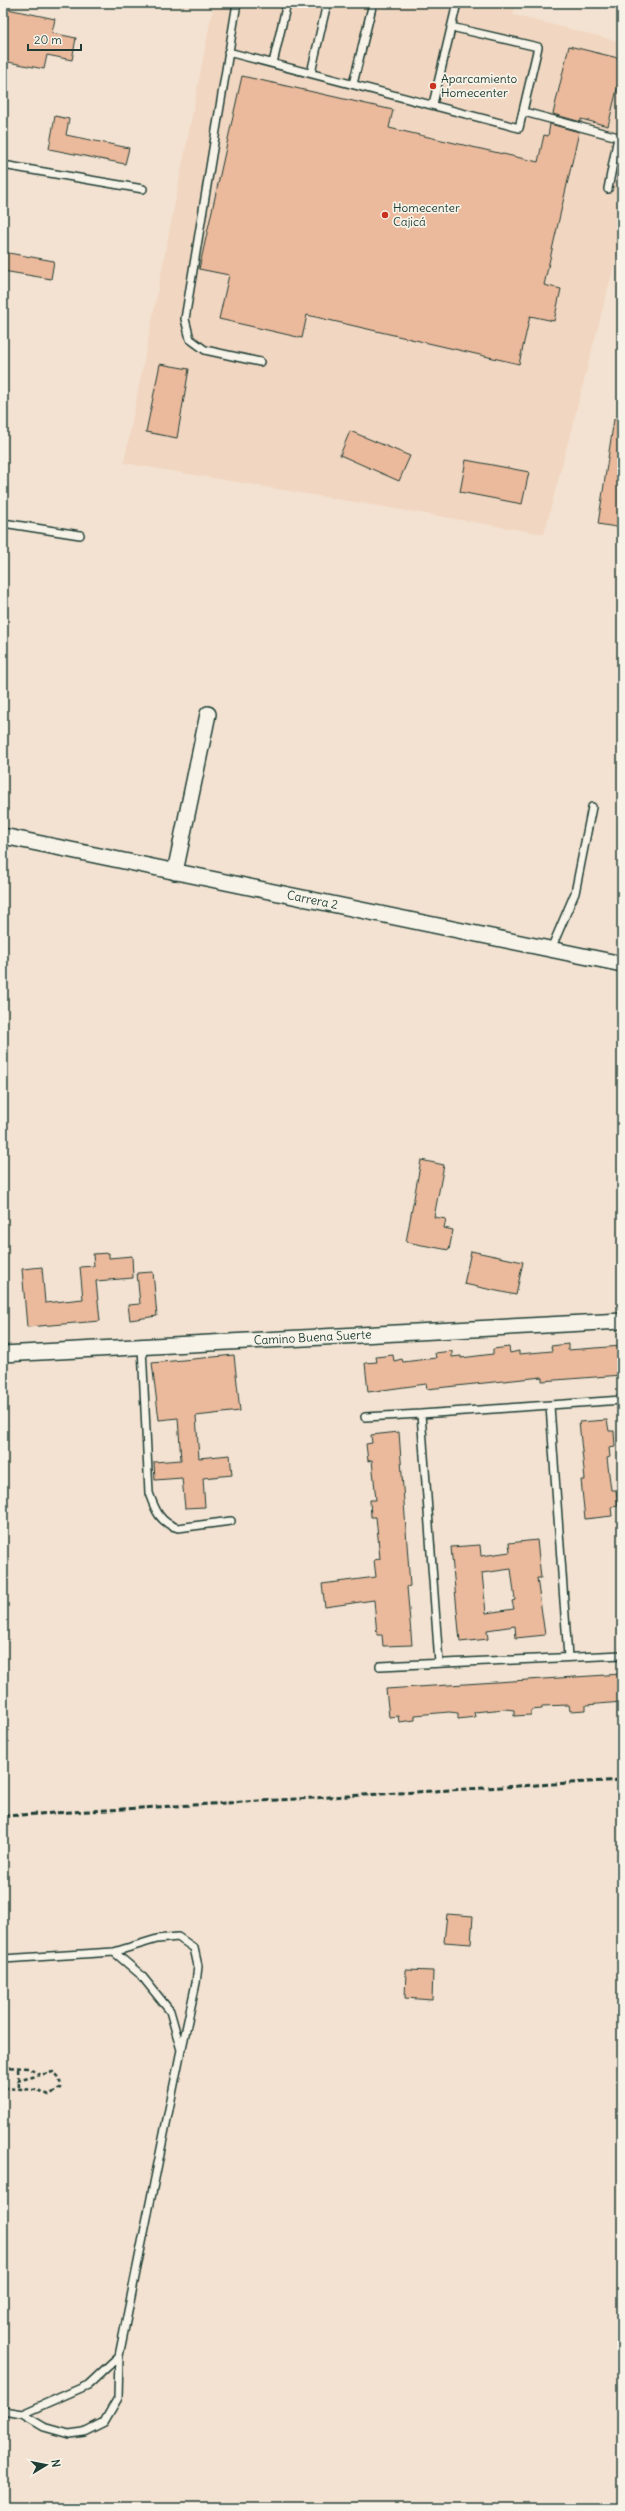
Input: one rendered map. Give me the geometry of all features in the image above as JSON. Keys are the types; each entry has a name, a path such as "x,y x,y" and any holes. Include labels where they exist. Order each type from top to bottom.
{"street":[{"path":"175,872 208,714"},
{"name":"Carrera 2","path":"3,836 622,964"},
{"name":"Camino Buena Suerte","path":"3,1354 622,1321"}],"lane":[{"path":"237,3 185,319 190,339 205,350 260,362"},
{"path":"273,63 287,3"},
{"path":"311,73 327,3"},
{"path":"353,84 373,3"},
{"path":"433,104 457,3"},
{"path":"228,52 433,104 519,128 524,112 538,47 451,27"},
{"path":"524,112 618,137 608,189"},
{"path":"3,165 143,189"},
{"path":"3,523 80,535"},
{"path":"551,949 575,893 592,807"},
{"path":"142,1347 149,1493 157,1515 170,1526 178,1528 230,1521"},
{"path":"365,1417 550,1406 622,1400"},
{"path":"550,1406 568,1657"},
{"path":"421,1414 439,1664"},
{"path":"380,1666 622,1655"},
{"path":"3,1959 114,1952 157,1939 178,1937 194,1948 198,1972 119,2356 118,2398 104,2422 84,2432 69,2434 44,2426 22,2414 3,2411"},
{"path":"114,1952 141,1975 170,2011 182,2050"},
{"path":"22,2414 88,2385 119,2356"}],"path":[{"path":"3,2067 18,2069 28,2068 40,2075"},
{"path":"18,2069 17,2081 19,2087"},
{"path":"3,2088 19,2087 38,2090 49,2095 60,2088 59,2076 53,2072 17,2081"}],"shaded area":[{"path":"214,3 516,3 513,15 622,42 622,235 544,534 124,463"}],"building":[{"path":"3,8 55,19 52,33 76,38 72,60 47,55 44,69 3,61"},
{"path":"569,46 622,59 622,69 608,126 581,119 581,122 553,114"},
{"name":"Homecenter Cajicá","path":"242,76 393,110 389,128 538,162 544,135 548,136 550,124 579,132 544,285 561,289 554,321 530,316 519,364 307,315 302,338 219,319 229,275 199,269"},
{"path":"55,116 69,119 66,135 129,148 125,164 49,149"},
{"path":"3,252 54,261 51,279 3,271"},
{"path":"160,364 189,369 177,438 146,432"},
{"path":"614,419 622,420 622,528 598,524"},
{"path":"350,431 410,456 399,481 340,455"},
{"path":"466,460 529,472 522,504 460,492"},
{"path":"421,1160 444,1165 434,1217 446,1219 444,1228 453,1230 449,1250 406,1242"},
{"path":"471,1251 523,1262 516,1295 464,1284"},
{"path":"109,1253 109,1258 132,1256 133,1278 96,1281 100,1321 27,1327 22,1269 42,1267 45,1303 83,1299 80,1267 94,1266 93,1254"},
{"path":"153,1272 157,1316 130,1320 128,1305 140,1304 137,1273"},
{"path":"568,1344 568,1350 622,1346 622,1375 542,1381 542,1377 427,1389 426,1384 368,1392 365,1363 377,1362 376,1357 393,1355 394,1361 402,1359 403,1362 436,1358 435,1353 452,1351 452,1357 461,1356 461,1358 493,1354 493,1349 509,1347 510,1353 519,1351 519,1354 552,1351 551,1346"},
{"path":"234,1355 240,1411 196,1416 199,1458 230,1455 232,1475 203,1478 205,1507 185,1508 182,1478 155,1480 154,1462 181,1460 178,1418 159,1420 152,1363"},
{"path":"607,1420 609,1431 614,1431 615,1447 609,1448 610,1457 607,1458 611,1490 616,1490 618,1506 611,1507 612,1516 585,1519 581,1480 585,1480 579,1422"},
{"path":"399,1432 410,1586 407,1587 412,1645 383,1646 382,1635 377,1635 374,1600 325,1607 322,1584 376,1577 374,1560 380,1559 376,1517 371,1517 370,1500 376,1500 372,1460 368,1461 366,1444 372,1443 371,1435"},
{"path":"537,1540 541,1578 537,1578 545,1635 516,1638 515,1626 487,1630 488,1639 460,1642 451,1547 480,1545 481,1556 510,1552 509,1543","holes":["511,1569 515,1600 512,1601 514,1609 486,1613 482,1573"]},
{"path":"622,1674 622,1702 586,1705 586,1710 570,1711 569,1705 542,1706 542,1709 531,1710 531,1715 514,1716 514,1710 505,1709 474,1712 475,1717 458,1719 458,1713 449,1712 415,1715 415,1720 399,1722 398,1716 389,1717 386,1689"},
{"path":"447,1914 473,1916 471,1944 444,1942"},
{"path":"406,1970 433,1971 432,2000 405,1998"}],"railway":[{"path":"3,1816 622,1780"}],"place":[{"name":"Aparcamiento Homecenter","path":"433,86"},
{"name":"Homecenter Cajicá","path":"385,215"}]}
